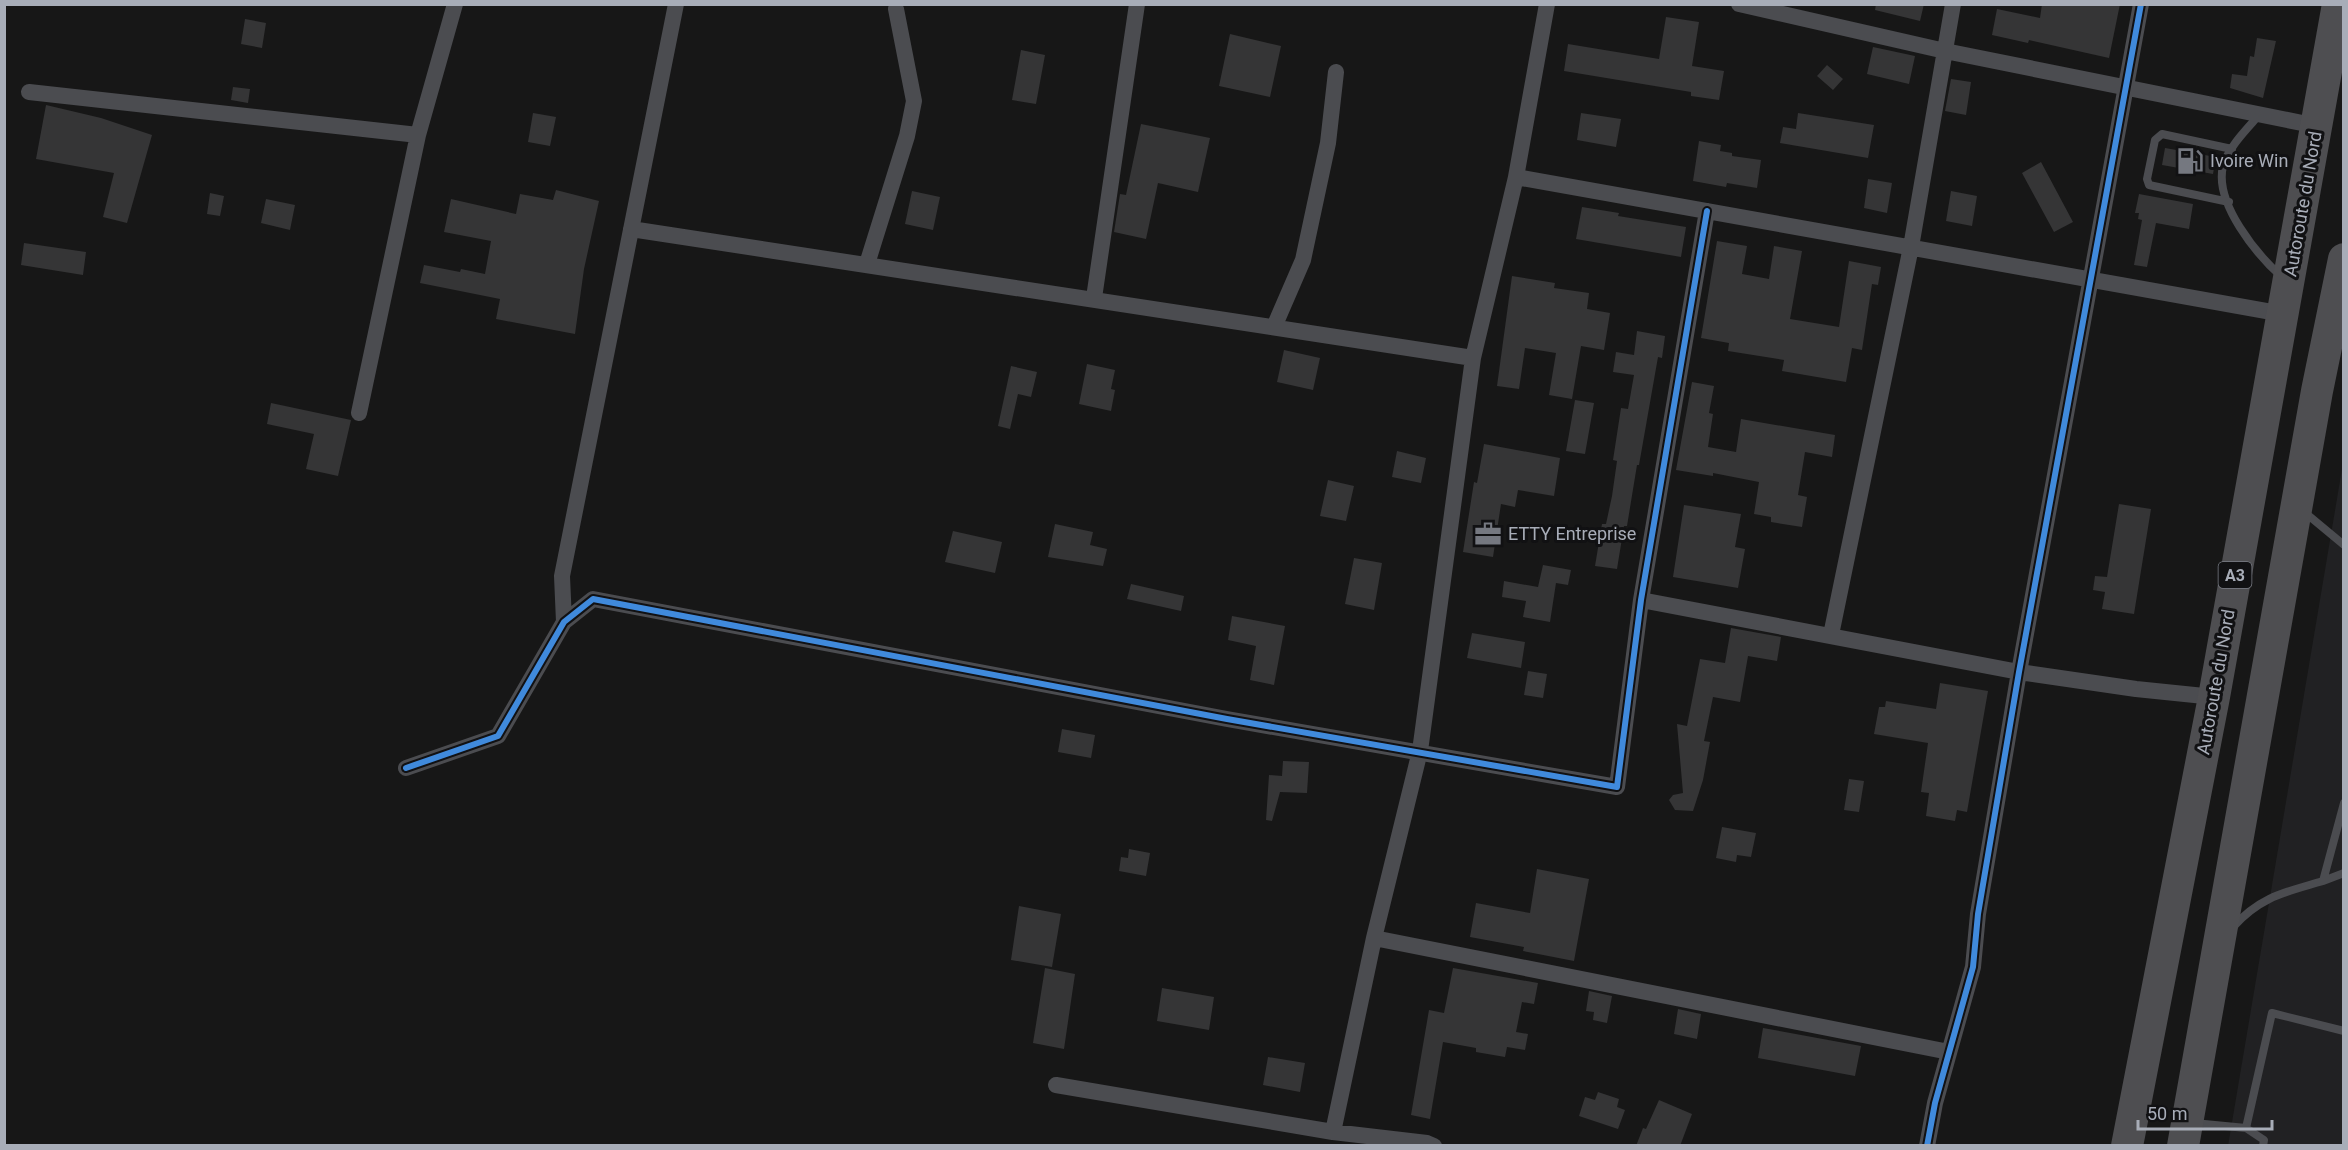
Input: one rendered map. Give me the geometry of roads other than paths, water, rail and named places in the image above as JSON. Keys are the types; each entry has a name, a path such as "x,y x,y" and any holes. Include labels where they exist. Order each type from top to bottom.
{"highway":[{"name":"Autoroute du Nord","path":"2127,1146 2214,697 2338,4"},
{"path":"2185,1134 2343,259"}],"street":[{"path":"359,413 418,135 455,4"},
{"path":"564,622 562,576 676,4"},
{"path":"1094,298 1137,4"},
{"path":"1333,1132 1374,938 1420,751 1473,357 1516,177 1547,4"},
{"path":"1738,4 1945,51 2317,126"},
{"path":"1831,635 1911,248 1953,4"},
{"path":"1927,1146 1935,1103 1973,967 1978,914 2019,672 2142,4"},
{"path":"867,264 908,136 914,101 896,9"},
{"path":"1274,327 1303,260 1328,142 1336,72"},
{"path":"29,92 418,135"},
{"path":"1516,177 2283,314"},
{"path":"406,768 498,736 564,622 593,599 1227,719 1617,787 1641,600 1707,211"},
{"path":"631,229 1473,357"},
{"path":"1641,600 2019,672 2136,689 2214,697"},
{"path":"1374,938 1949,1052"},
{"path":"1056,1085 1333,1132 1427,1143 1434,1146"}],"lane":[{"path":"2260,113 2232,149 2223,167 2224,187 2247,241 2288,282"},
{"path":"2229,202 2149,185 2147,179 2155,140 2162,134 2232,149"},
{"path":"2297,506 2343,546"},
{"path":"2324,881 2343,803"},
{"path":"2219,943 2245,914 2270,897 2343,873"},
{"path":"2246,1128 2272,1013 2343,1031"},
{"path":"2185,1134 2246,1128 2264,1140 2263,1146"}],"place":[{"name":"Ivoire Win","path":"2190,161"},
{"name":"ETTY Entreprise","path":"1488,534"}]}
